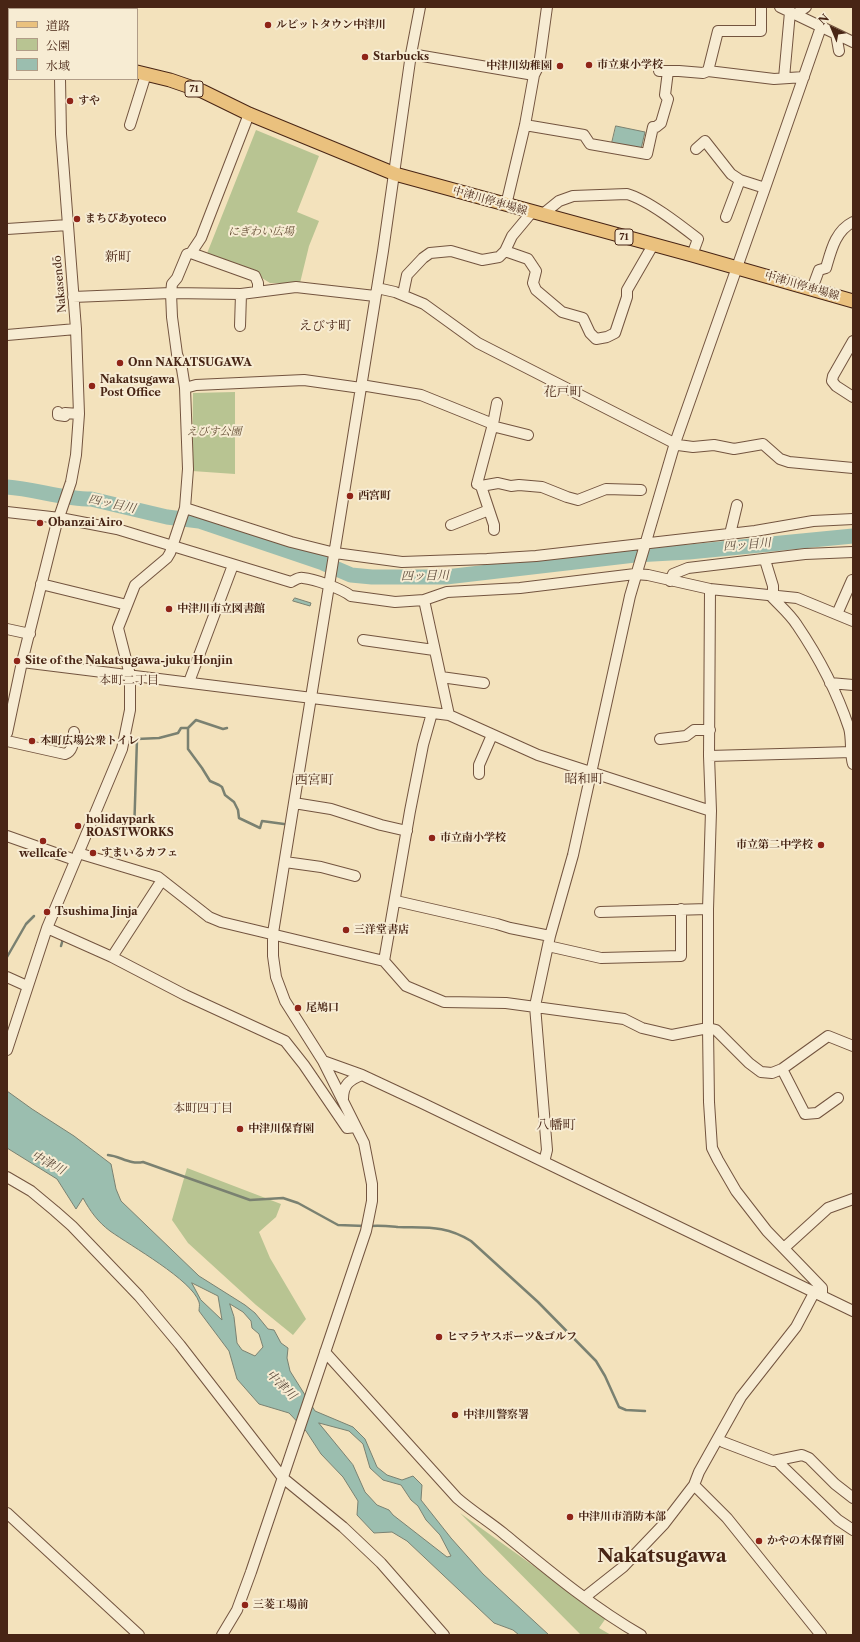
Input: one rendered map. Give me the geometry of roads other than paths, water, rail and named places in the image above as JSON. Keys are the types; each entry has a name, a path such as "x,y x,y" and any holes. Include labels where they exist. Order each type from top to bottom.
{"main road":[{"name":"中津川停車場線","path":"142,73 170,80 202,91 248,114 395,174 692,255 853,301"}],"street":[{"path":"222,1635 237,1610 283,1478 286,1465 366,1231 372,1201 369,1162 364,1144 323,1061 285,1002 276,977 273,956 273,934 312,698 395,174 411,54 420,7"},
{"path":"506,205 525,125 534,75 539,65 547,7"},
{"path":"708,71 718,31 761,31 761,7"},
{"path":"780,7 853,42"},
{"path":"793,13 806,7"},
{"path":"784,78 793,13"},
{"path":"544,1162 547,1150 535,1006 549,941 572,855 636,574 674,443 821,27"},
{"path":"836,34 839,51"},
{"path":"411,54 534,75"},
{"path":"525,125 584,135 590,144 647,154 653,127 656,127 661,123 668,99 665,95 664,71 703,74 708,71 774,79 804,77"},
{"path":"130,125 142,73"},
{"name":"Nakasendō","path":"60,80 60,134 74,297 79,414 76,454 70,486 61,513"},
{"path":"7,1050 47,928 122,749 130,710 130,675 118,628 135,585 167,558 173,546 184,510 188,469 185,388 182,369 177,354 172,317 172,284 177,278 187,254 191,253 201,238 248,114"},
{"path":"696,149 705,141 731,174 740,180 765,188"},
{"path":"726,217 740,180"},
{"path":"403,294 407,275 423,258 430,253 451,251 482,260 490,260 499,257 505,251 512,236 538,213 573,196 627,194 634,196 670,218 698,239 692,255"},
{"path":"812,289 819,270 826,268 834,243 840,232 853,222"},
{"path":"7,229 68,225"},
{"path":"505,251 528,259 536,271 533,282 536,290 562,312 583,318 590,333 596,339 607,337 615,333 627,297 627,290 653,245"},
{"path":"191,253 255,276 258,283 258,291"},
{"path":"74,297 171,293 241,294 296,287 403,294 431,308 478,343 678,445 693,447 714,445 734,449 763,444 780,459 789,462 853,468"},
{"path":"240,326 241,294"},
{"path":"7,335 76,329"},
{"path":"853,341 833,376 832,381 836,386 853,397"},
{"path":"185,388 196,385 304,380 421,395 492,425 528,435"},
{"path":"494,530 494,525 481,486 477,484 497,403"},
{"path":"58,412 58,415 65,416 65,413 79,414"},
{"path":"481,486 498,483 511,486 519,485 542,487 578,500 606,490 641,490"},
{"path":"730,534 737,505"},
{"path":"184,510 334,556 402,562 536,556 755,532 813,521 853,519"},
{"path":"450,525 489,510"},
{"path":"7,512 61,513 291,582 302,577 330,583 351,596 395,602 424,600 447,592 520,588 636,574 648,575 710,589 797,598 853,621"},
{"path":"7,733 41,584 61,513"},
{"path":"670,581 673,574 688,568 765,560 805,554 853,552"},
{"path":"765,560 773,586 772,595 796,623 830,683 849,729 852,752 851,760 853,764"},
{"path":"190,682 233,565"},
{"path":"837,614 852,580"},
{"path":"41,584 127,605"},
{"path":"585,1597 623,1567 659,1530 694,1485 741,1397 796,1327 822,1288 767,1231 736,1191 712,1148 709,1102 708,1028 708,909 711,810 709,756 710,589"},
{"path":"424,600 449,715"},
{"path":"7,629 30,634"},
{"path":"363,640 434,650"},
{"path":"22,662 449,715 492,736 538,755 711,810"},
{"path":"441,677 484,683"},
{"path":"830,683 853,685"},
{"path":"384,961 423,745 432,713"},
{"path":"660,739 686,736 694,730 710,730"},
{"path":"7,741 65,754 72,748 74,732"},
{"path":"478,774 479,765 492,736"},
{"path":"709,756 852,752"},
{"path":"294,803 331,809 381,825 407,831"},
{"path":"7,836 77,856 131,868 158,877 209,917 221,922 384,961 406,986 444,1002 506,1003 624,1018 642,1028 672,1035 708,1028 716,1030 749,1063 761,1072 772,1073 782,1069 828,1036 853,1046"},
{"path":"285,862 321,867 355,876"},
{"path":"112,957 162,880"},
{"path":"396,901 497,924 601,958 681,956 681,910"},
{"path":"600,912 708,909"},
{"path":"47,928 112,957 185,995 285,1041 304,1065 347,1128 356,1127"},
{"path":"7,977 27,986"},
{"path":"323,1061 362,1075 853,1311"},
{"path":"782,1069 805,1114 817,1113 838,1098"},
{"path":"343,1099 343,1090 347,1083 353,1078 362,1075"},
{"path":"7,1176 31,1191 72,1226 139,1296 180,1345 283,1478 343,1527 382,1563 444,1635"},
{"path":"784,1248 828,1208 853,1199"},
{"path":"325,1352 458,1498 469,1508 494,1526 547,1569 641,1635"},
{"path":"723,1442 768,1460 777,1461 799,1455 809,1458 835,1484 853,1498"},
{"path":"777,1461 838,1520 853,1530"},
{"path":"694,1485 727,1518 821,1635"},
{"path":"7,1513 139,1635"}],"water":[{"path":"616,126 645,132 641,149 612,143"},
{"path":"295,598 311,603 310,606 293,601"},
{"name":"中津川","path":"7,1091 74,1136 111,1164 116,1189 121,1201 199,1276 245,1305 255,1313 268,1329 274,1330 281,1343 288,1348 287,1358 290,1371 315,1411 353,1427 365,1439 377,1467 387,1475 402,1480 413,1476 422,1485 421,1500 451,1538 483,1574 549,1635 519,1635 513,1630 494,1623 407,1541 392,1532 374,1533 357,1515 358,1501 343,1477 321,1454 306,1431 289,1413 259,1404 237,1379 229,1351 199,1311 199,1302 194,1293 160,1264 106,1228 88,1207 83,1198 76,1209 57,1179 7,1148","holes":["192,1283 218,1296 222,1320 201,1300","230,1304 243,1312 251,1321 252,1328 259,1334 263,1347 255,1356 242,1350 237,1343 234,1317","319,1423 349,1431 363,1444 370,1468 383,1480 401,1485 411,1500 418,1506 426,1520 440,1535 451,1556 447,1557 393,1515 389,1510 377,1505 365,1492 353,1465"]}],"waterway":[{"name":"四ッ目川","path":"7,487 80,499 91,499 167,517 199,521 323,563 351,575 372,577 446,577 635,555 689,552 853,536"},
{"path":"188,728 196,720 223,729 227,728"},
{"path":"134,834 137,739 159,738 178,733 181,728 188,728 188,749 210,781 222,787 225,795 234,802 238,810 239,818 260,828 262,821 284,824"},
{"path":"7,957 26,924 34,916"},
{"path":"61,946 63,939"},
{"path":"108,1155 138,1163 143,1162 250,1200 283,1198 298,1203 338,1225 365,1226"},
{"path":"370,1226 436,1228 453,1232 471,1241 538,1302 596,1361 605,1376 619,1407 626,1410 645,1411"}],"place":[{"name":"ルビットタウン中津川","path":"268,25"},
{"name":"Starbucks","path":"365,57"},
{"name":"市立東小学校","path":"589,65"},
{"name":"中津川幼稚園","path":"560,66"},
{"name":"すや","path":"70,101"},
{"name":"まちぴあyoteco","path":"77,219"},
{"name":"Onn NAKATSUGAWA","path":"120,363"},
{"name":"Nakatsugawa Post Office","path":"92,386"},
{"name":"西宮町","path":"350,496"},
{"name":"Obanzai Airo","path":"40,523"},
{"name":"中津川市立図書館","path":"169,609"},
{"name":"Site of the Nakatsugawa-juku Honjin","path":"17,661"},
{"name":"本町広場公衆トイレ","path":"32,741"},
{"name":"holidaypark ROASTWORKS","path":"78,826"},
{"name":"市立南小学校","path":"432,838"},
{"name":"wellcafe","path":"43,841"},
{"name":"市立第二中学校","path":"821,845"},
{"name":"すまいるカフェ","path":"93,853"},
{"name":"Tsushima Jinja","path":"47,912"},
{"name":"三洋堂書店","path":"346,930"},
{"name":"尾鳩口","path":"298,1008"},
{"name":"中津川保育園","path":"240,1129"},
{"name":"ヒマラヤスポーツ&ゴルフ","path":"439,1337"},
{"name":"中津川警察署","path":"455,1415"},
{"name":"中津川市消防本部","path":"570,1517"},
{"name":"かやの木保育園","path":"759,1541"},
{"name":"三菱工場前","path":"245,1605"}],"district":[{"name":"新町","path":"118,257"},
{"name":"えびす町","path":"325,326"},
{"name":"花戸町","path":"563,392"},
{"name":"本町二丁目","path":"129,681"},
{"name":"昭和町","path":"584,779"},
{"name":"西宮町","path":"314,780"},
{"name":"本町四丁目","path":"203,1109"},
{"name":"八幡町","path":"556,1125"},
{"name":"Nakatsugawa","path":"662,1557"}],"park label":[{"name":"にぎわい広場","path":"261,232"},
{"name":"えびす公園","path":"214,432"}]}
